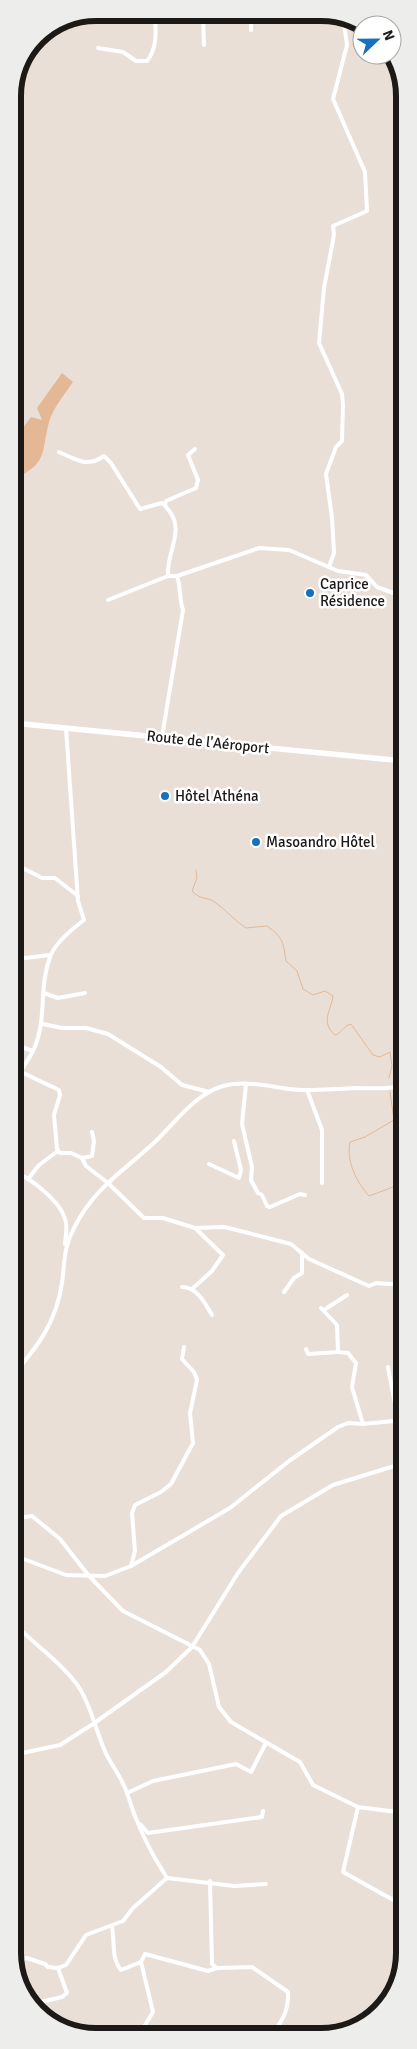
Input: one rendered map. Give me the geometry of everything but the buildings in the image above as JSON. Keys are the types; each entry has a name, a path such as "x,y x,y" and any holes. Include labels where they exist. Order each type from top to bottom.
{"main road":[{"name":"Route de l'Aéroport","path":"21,724 162,735 396,760"}],"street":[{"path":"98,48 123,52 136,61 147,61 152,55 156,35 155,21"},
{"path":"203,21 204,45"},
{"path":"251,21 251,30"},
{"path":"329,567 334,553 332,518 326,474 336,447 342,441 343,405 342,394 319,343 324,288 334,235 333,226 367,211 368,206 365,172 333,99 347,44 344,25"},
{"path":"165,506 166,502 196,488 198,480 188,455 195,449"},
{"path":"59,452 94,463 104,456 111,463 140,509 162,503 165,506 172,516 177,531 168,576"},
{"path":"108,600 168,576 177,576 259,548 289,550 329,567 366,575 377,588 396,594"},
{"path":"162,735 183,610 177,576"},
{"path":"58,1151 54,1116 60,1096 59,1090 21,1072 33,1051 43,1024 44,993 50,956 71,930 84,920 78,899 66,728"},
{"path":"21,868 42,878 55,878 78,899"},
{"path":"21,957 50,956"},
{"path":"44,993 58,998 85,993"},
{"path":"43,1024 62,1028 86,1028 108,1034 161,1067 182,1085 210,1092"},
{"path":"21,1047 33,1051"},
{"path":"246,1084 242,1124 252,1168 250,1173 258,1193 262,1195 267,1206 270,1207 300,1194 305,1195"},
{"path":"64,1248 90,1200 150,1146 200,1097 210,1092 223,1086 246,1084 308,1090 385,1090 396,1087"},
{"path":"308,1090 322,1130 322,1183"},
{"path":"58,1151 60,1153 71,1153 82,1158 92,1156 94,1141 92,1132"},
{"path":"209,1164 239,1178 241,1170 234,1141"},
{"path":"28,1179 39,1165 58,1151"},
{"path":"82,1158 86,1166 108,1183 144,1218 163,1218 195,1228 225,1227 291,1244 297,1247 309,1259 369,1286 376,1282 396,1284"},
{"path":"241,1170 250,1173"},
{"path":"21,1176 36,1184 64,1215 67,1228 62,1283 53,1317 42,1341 21,1366"},
{"path":"192,1289 212,1271 223,1255 195,1228"},
{"path":"284,1292 294,1278 302,1273 302,1253"},
{"path":"182,1287 192,1289 212,1315"},
{"path":"338,1352 337,1325 322,1309 347,1295"},
{"path":"131,1566 135,1551 132,1513 135,1505 161,1492 171,1484 193,1443 190,1413 197,1380 194,1372 182,1359 184,1347"},
{"path":"306,1349 308,1354 348,1352 356,1363 352,1387 363,1424"},
{"path":"388,1366 396,1409"},
{"path":"21,1558 66,1575 105,1576 131,1566 230,1508 289,1461 338,1427 348,1423 363,1424 396,1420"},
{"path":"21,1753 60,1745 94,1724 166,1672 192,1647 238,1573 281,1516 333,1485 396,1465"},
{"path":"21,1518 32,1516 60,1539 89,1576 123,1610 200,1650 209,1664 219,1707 231,1722 300,1762 313,1785 358,1807 396,1812"},
{"path":"21,1630 73,1679 81,1691 108,1760 127,1793 128,1803 153,1856 167,1878"},
{"path":"127,1793 153,1781 236,1764 251,1772 266,1743"},
{"path":"358,1807 343,1872 396,1902"},
{"path":"137,1821 148,1833 262,1817 264,1810"},
{"path":"22,1959 27,1958 45,1964 48,1967 58,1968 66,1965 86,1935 95,1930 112,1927 123,1921 133,1908 167,1878 210,1881 234,1886 266,1884"},
{"path":"210,1881 212,1894 211,1953 212,1964 217,1968"},
{"path":"112,1927 114,1959 119,1969 121,1970 141,1962"},
{"path":"143,2028 153,2012 141,1962 145,1954 208,1971 217,1968 252,1967 288,1992 289,2006 277,2028"},
{"path":"40,2002 67,1994 58,1968"}],"shaded area":[{"path":"62,373 73,382 56,406 51,417 43,451 38,463 21,476 21,430 31,417 42,420 37,408"}],"waterway":[{"path":"196,870 197,878 192,891 195,894 213,901 246,928 267,926 273,930 283,945 286,961 297,971 303,989 313,995 325,991 333,996 327,1021 328,1026 335,1035 351,1024 373,1055 380,1057 390,1052 392,1066 389,1078"},
{"path":"390,1092 394,1120 365,1137 350,1142 349,1156 356,1177 369,1196 396,1186"}],"place":[{"name":"Caprice Résidence","path":"310,593"},
{"name":"Hôtel Athéna","path":"165,796"},
{"name":"Masoandro Hôtel","path":"256,842"}]}
